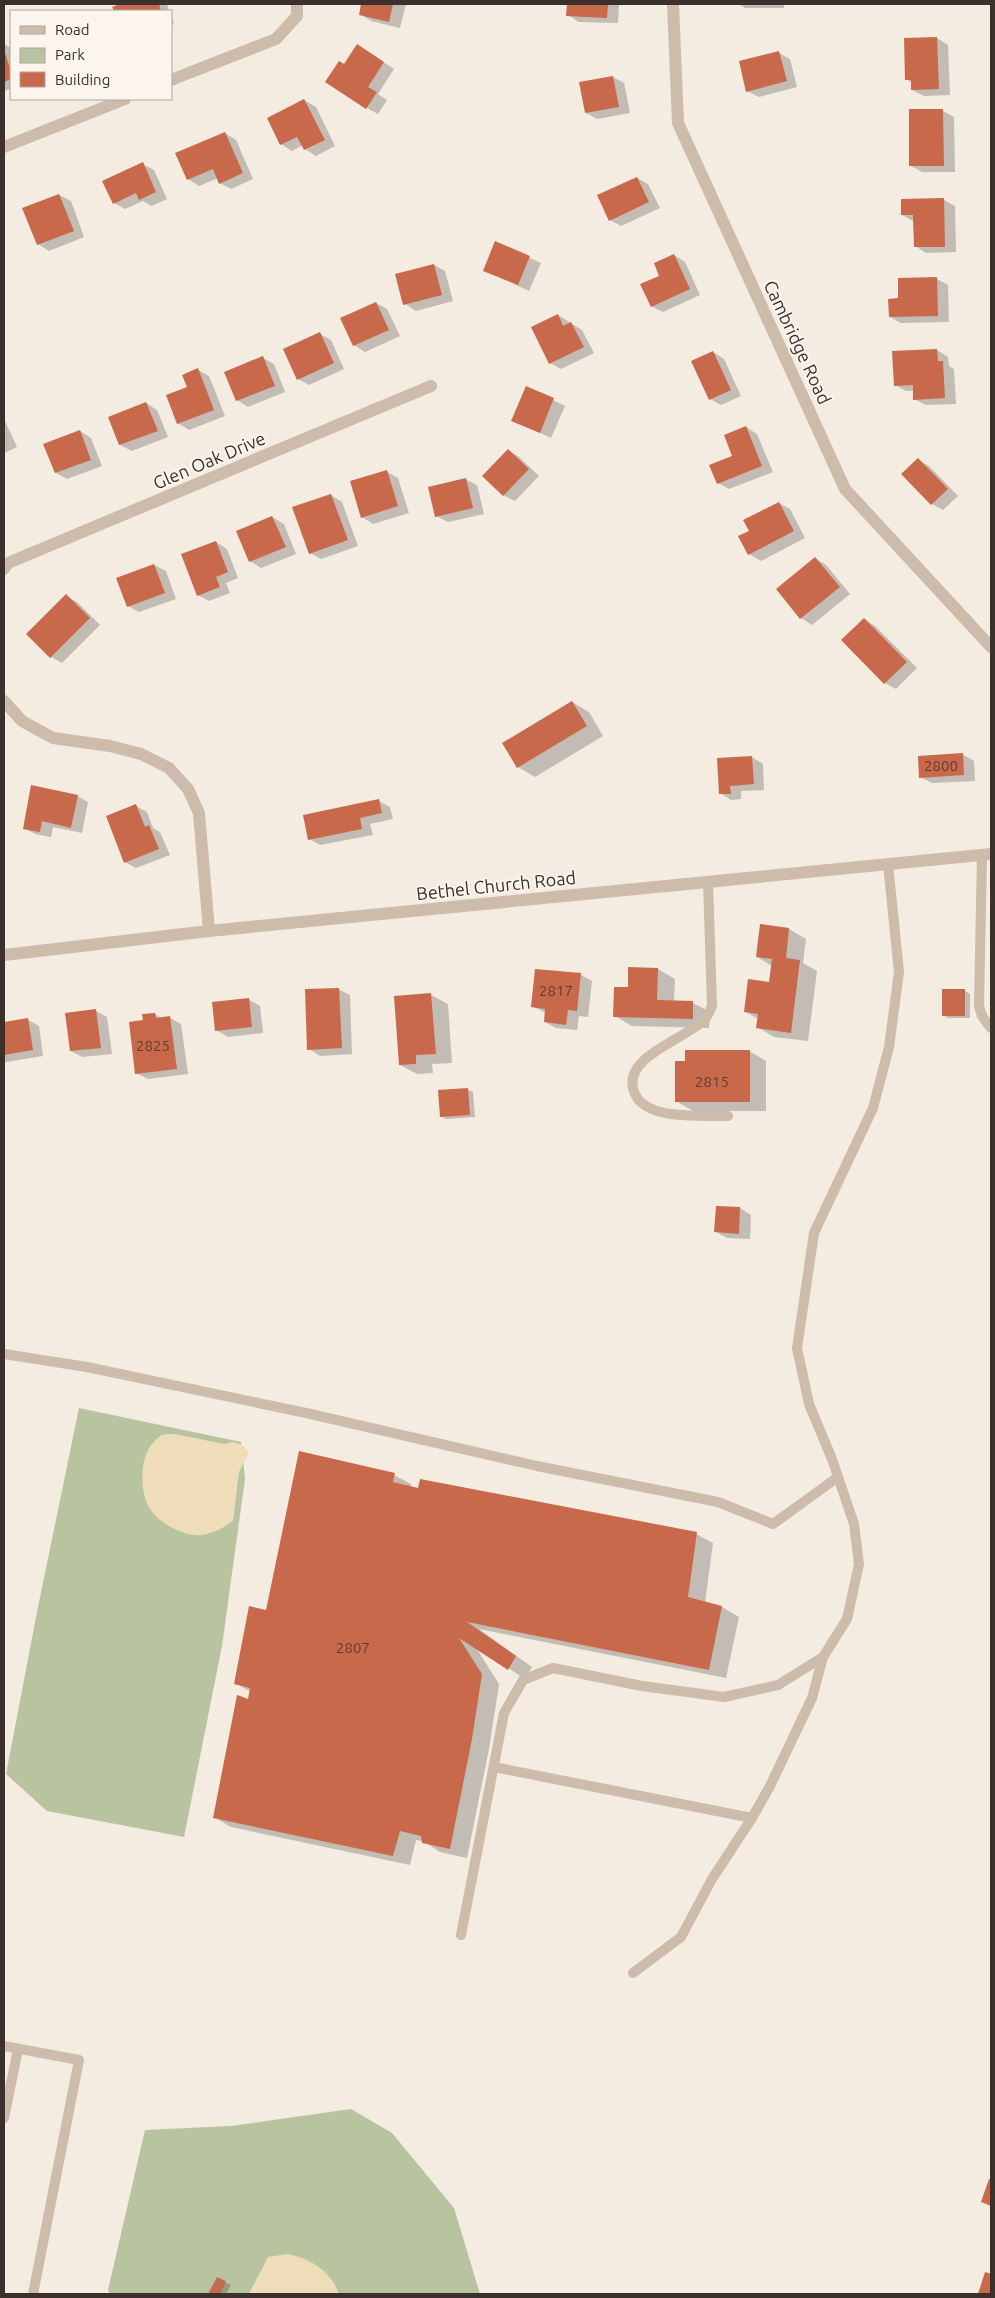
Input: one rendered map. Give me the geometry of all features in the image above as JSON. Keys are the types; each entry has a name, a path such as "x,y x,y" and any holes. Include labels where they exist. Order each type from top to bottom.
{"street":[{"path":"172,80 276,39 297,16 297,4"},
{"name":"Cambridge Road","path":"673,4 678,123 846,489 991,647"},
{"path":"4,147 122,100"},
{"name":"Glen Oak Drive","path":"4,569 8,562 431,386"},
{"path":"4,701 22,721 53,738 110,746 141,754 169,768 188,790 199,813 210,931"},
{"name":"Bethel Church Road","path":"4,955 210,931 986,855"}],"lane":[{"path":"986,855 979,1006 982,1016 991,1028"},
{"path":"633,1973 681,1937 712,1879 752,1818 793,1741 812,1698 823,1657 847,1619 859,1564 854,1524 838,1477 809,1404 797,1348 814,1233 873,1108 889,1047 899,972 888,864"},
{"path":"708,882 712,1006 706,1019 639,1063 632,1078 633,1090 637,1098 645,1106 661,1114 728,1116"},
{"path":"4,1354 87,1366 306,1413 537,1466 718,1502 773,1524 838,1477"},
{"path":"461,1935 504,1713 523,1680 553,1668 642,1686 724,1697 778,1685 823,1657"},
{"path":"494,1767 752,1818"},
{"path":"4,2046 79,2060 33,2294"},
{"path":"4,2118 18,2049"}],"green space":[{"path":"79,1408 241,1442 245,1479 222,1646 184,1837 47,1811 6,1774"},
{"path":"351,2109 392,2133 454,2208 480,2294 110,2294 108,2290 145,2130 231,2126"}],"sand":[{"path":"175,1434 224,1444 232,1442 243,1445 249,1453 239,1472 233,1521 214,1532 194,1535 178,1531 156,1516 147,1504 142,1477 148,1450 160,1436"},
{"path":"288,2254 305,2259 319,2267 331,2279 339,2294 249,2294 268,2257"}],"building":[{"path":"120,4 159,4 161,10 114,10 112,7"},
{"path":"361,4 393,4 389,22 359,15"},
{"path":"567,4 608,4 607,18 566,16"},
{"path":"937,37 939,89 911,90 911,80 905,80 904,38"},
{"path":"357,44 384,62 368,87 377,92 366,109 325,82 339,61 344,64"},
{"path":"4,50 10,68 10,79 4,82"},
{"path":"779,51 787,81 746,92 739,61"},
{"path":"613,76 619,107 585,113 579,82"},
{"path":"304,99 325,140 304,150 297,137 280,145 267,118"},
{"path":"909,109 943,109 944,166 909,166"},
{"path":"225,132 243,173 219,184 213,169 187,180 175,153"},
{"path":"143,162 156,192 139,200 136,193 113,204 102,181"},
{"path":"637,177 649,202 609,221 597,195"},
{"path":"59,194 74,231 37,245 22,208"},
{"path":"944,198 945,247 914,247 913,215 901,215 901,199"},
{"path":"495,241 530,256 518,285 483,271"},
{"path":"674,254 690,289 651,307 640,284 659,276 654,263"},
{"path":"434,264 442,295 403,305 395,274"},
{"path":"937,277 938,316 889,317 888,299 898,298 898,278"},
{"path":"376,302 389,330 353,346 340,318"},
{"path":"558,314 563,326 571,322 584,347 549,364 531,327"},
{"path":"320,332 334,363 297,380 283,349"},
{"path":"937,349 938,361 943,361 945,398 913,400 913,385 894,386 892,351"},
{"path":"713,351 731,390 709,400 691,361"},
{"path":"263,356 275,386 236,401 224,372"},
{"path":"198,368 214,410 177,424 166,395 187,387 182,375"},
{"path":"526,386 554,398 540,433 511,421"},
{"path":"146,402 158,431 119,445 108,417"},
{"path":"746,426 762,466 717,484 709,465 732,456 724,435"},
{"path":"80,430 91,460 55,473 43,444"},
{"path":"508,449 529,469 503,496 482,476"},
{"path":"918,458 948,489 931,505 901,474"},
{"path":"387,470 398,506 361,518 350,481"},
{"path":"466,478 473,508 435,517 428,487"},
{"path":"331,494 348,540 309,554 292,507"},
{"path":"779,502 794,531 748,555 738,536 749,531 743,520"},
{"path":"272,516 286,547 249,562 236,531"},
{"path":"216,541 228,572 216,577 220,587 197,596 181,554"},
{"path":"815,557 840,587 800,619 776,589"},
{"path":"154,564 165,593 127,607 116,578"},
{"path":"66,594 90,618 50,658 26,634"},
{"path":"864,618 907,662 884,684 841,640"},
{"path":"572,701 587,726 517,768 502,743"},
{"path":"963,753 964,775 919,778 918,756"},
{"path":"752,756 754,784 730,786 731,794 719,794 717,758"},
{"path":"31,785 78,795 71,828 42,821 40,832 23,829"},
{"path":"379,799 382,813 360,818 362,829 308,840 303,815"},
{"path":"136,804 145,827 149,825 159,849 124,863 106,816"},
{"path":"760,924 789,928 786,958 800,960 791,1033 756,1028 758,1014 744,1012 748,979 769,982 772,959 756,957"},
{"path":"628,967 658,968 657,1000 693,1001 693,1019 613,1017 614,987 628,987"},
{"path":"535,969 581,973 577,1011 568,1010 566,1025 544,1022 545,1009 531,1007"},
{"path":"339,988 342,1048 307,1050 305,989"},
{"path":"942,989 965,989 965,1016 942,1016"},
{"path":"431,993 436,1054 416,1055 416,1064 399,1065 394,996"},
{"path":"249,998 252,1027 215,1031 212,1002"},
{"path":"96,1009 101,1048 70,1051 65,1013"},
{"path":"155,1013 156,1018 170,1016 177,1069 135,1074 129,1022 143,1020 142,1014"},
{"path":"28,1018 33,1050 4,1055 4,1022"},
{"path":"685,1050 750,1050 750,1102 675,1102 675,1061 685,1061"},
{"path":"468,1088 470,1115 440,1117 438,1090"},
{"path":"716,1206 740,1207 739,1234 714,1232"},
{"path":"299,1451 395,1473 393,1482 418,1488 420,1479 697,1532 688,1597 722,1606 709,1670 467,1622 516,1656 508,1670 459,1638 482,1674 472,1739 450,1849 422,1843 421,1836 400,1831 393,1856 213,1818 237,1695 248,1699 250,1688 234,1684 249,1606 266,1610"},
{"path":"989,2179 991,2179 991,2206 981,2202"},
{"path":"985,2272 991,2274 991,2294 978,2294"},
{"path":"217,2277 226,2281 220,2294 208,2294"}]}
